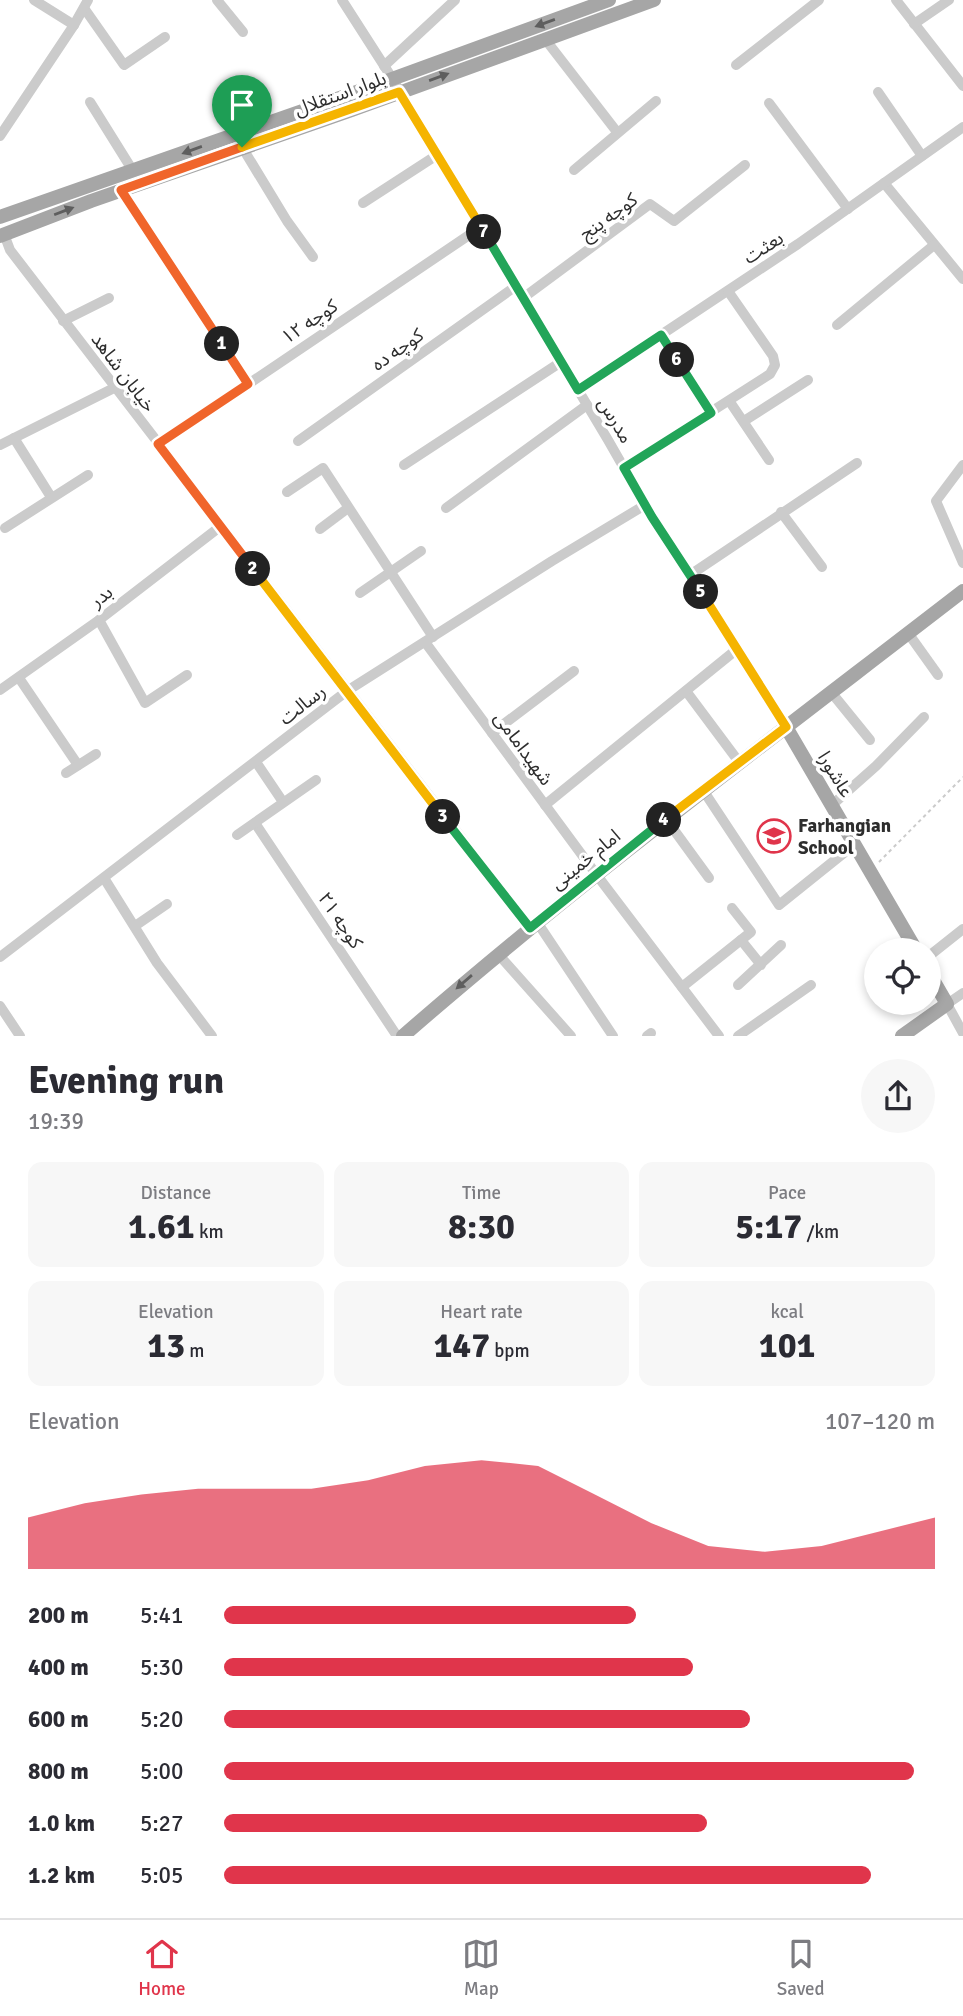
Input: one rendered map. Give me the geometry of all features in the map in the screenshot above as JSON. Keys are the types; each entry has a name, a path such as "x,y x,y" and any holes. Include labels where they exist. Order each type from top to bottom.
{"main road":[{"name":"بلوار استقلال","path":"0,217 133,171 388,72 609,0"},
{"name":"بلوار استقلال","path":"2,235 653,0"},
{"name":"امام خمینی","path":"406,1035 498,954 596,874 963,591"},
{"name":"عاشورا","path":"786,727 909,938"},
{"path":"902,1036 947,1004 941,994"}],"street":[{"path":"34,0 74,25"},
{"name":"مدرس","path":"342,0 388,72 645,505 786,727"},
{"path":"388,72 455,0"},
{"path":"499,55 643,0"},
{"path":"736,65 819,0"},
{"path":"896,0 963,86"},
{"path":"914,24 949,0"},
{"path":"222,2 243,32"},
{"path":"0,136 86,4 124,65 165,37"},
{"path":"545,40 617,132"},
{"path":"878,92 922,156"},
{"path":"574,170 656,101"},
{"path":"90,102 133,171"},
{"path":"769,103 848,209"},
{"name":"بعثت","path":"578,390 728,291 963,127"},
{"path":"242,147 287,221 313,257"},
{"path":"363,202 437,155"},
{"name":"کوچه پنج","path":"523,298 650,204 674,221 744,165"},
{"path":"884,183 963,279"},
{"path":"121,190 248,384"},
{"name":"کوچه ۱۲","path":"158,444 481,227"},
{"name":"خیابان شاهد","path":"2,235 10,250 114,388 347,691 534,925 613,1036"},
{"path":"836,325 934,244"},
{"name":"کوچه ده","path":"298,441 516,286"},
{"path":"624,468 770,374 775,365 772,356 728,291"},
{"path":"64,321 109,298"},
{"path":"661,335 711,413"},
{"path":"404,465 561,362"},
{"path":"744,422 808,380"},
{"path":"0,445 114,388"},
{"path":"730,402 769,460"},
{"path":"446,508 587,405"},
{"path":"14,438 51,497"},
{"path":"690,575 858,463"},
{"path":"963,465 936,500 963,563"},
{"name":"شهیدامامی","path":"287,492 323,468 390,572 429,639 492,733 719,1036"},
{"path":"5,528 88,475"},
{"name":"رسالت","path":"0,957 347,691 645,505"},
{"path":"320,529 348,508"},
{"path":"781,512 822,567"},
{"name":"بدر","path":"0,690 99,620 221,526"},
{"path":"360,593 421,551"},
{"path":"99,620 145,703 187,675"},
{"path":"908,633 938,675"},
{"path":"545,805 736,650"},
{"path":"492,733 574,671"},
{"path":"19,678 78,765"},
{"path":"686,691 739,762"},
{"path":"831,692 870,740"},
{"path":"832,805 876,766 924,717"},
{"path":"66,772 96,754"},
{"path":"256,762 283,802"},
{"path":"237,835 316,780"},
{"path":"703,790 779,905 855,844"},
{"path":"666,819 709,878"},
{"name":"کوچه ۲۱","path":"255,823 406,1035"},
{"path":"104,878 157,963 212,1036"},
{"path":"135,926 167,904"},
{"path":"682,987 751,932 732,908"},
{"path":"941,946 963,929"},
{"path":"741,940 761,965"},
{"path":"738,985 781,945"},
{"path":"498,954 570,1036"},
{"path":"738,1036 811,985"},
{"path":"963,993 947,1004 963,1033"},
{"path":"0,1006 20,1036"}],"path":[{"path":"871,871 963,777"}],"place":[{"name":"Farhangian School","path":"774,836"}],"route":[{"path":"399,92 578,390 661,335 711,413 624,468 652,517 786,727 530,928 158,444 248,384 121,190 242,147 399,92"}]}
